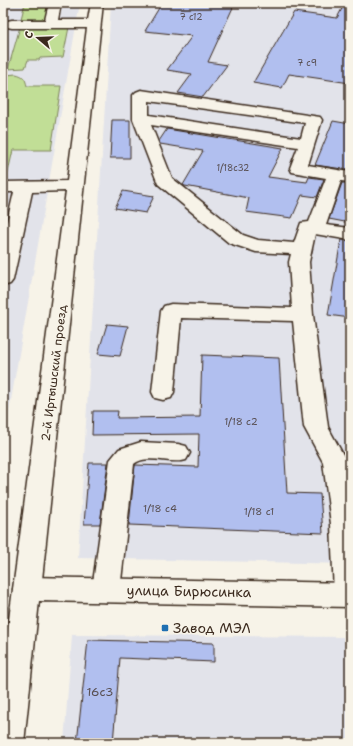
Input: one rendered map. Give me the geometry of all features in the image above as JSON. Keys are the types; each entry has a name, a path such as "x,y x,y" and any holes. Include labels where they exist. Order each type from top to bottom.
{"street":[{"path":"51,24 55,3"},
{"name":"2-й Иртышский проезд","path":"8,743 11,654 28,589 97,3"},
{"path":"12,24 94,24"},
{"path":"302,249 256,246 236,239 164,180 141,119 141,95 314,120 298,168 342,179 316,228"},
{"path":"141,119 307,144"},
{"path":"3,187 76,186"},
{"path":"3,280 24,187"},
{"path":"349,595 344,524 335,462 316,427 303,315 299,262 307,227 350,234"},
{"path":"163,392 171,311 303,315"},
{"path":"106,590 122,460 129,454 138,451 178,453"},
{"name":"улица Бирюсинка","path":"28,589 349,595"}],"shaded area":[{"path":"3,3 80,3 3,446"},
{"path":"111,3 350,3 350,564 78,558"},
{"path":"72,635 350,637 350,743 64,743"}],"green space":[{"path":"25,3 49,3 46,19 21,19"},
{"path":"20,27 69,27 63,57 28,60 25,68 8,69"},
{"path":"16,74 24,78 27,86 61,86 51,150 13,150 6,181 3,181 3,85 6,75"}],"building":[{"path":"162,3 235,3 208,62 227,65 203,97 178,93 192,74 167,70 192,36 145,31"},
{"path":"345,3 350,3 350,83 289,74 282,88 253,83 294,12 337,18"},
{"path":"112,120 130,120 130,158 110,158"},
{"path":"333,121 350,124 350,170 315,165"},
{"path":"167,129 283,148 268,177 307,182 309,177 324,179 317,197 302,195 292,218 246,212 249,198 183,185 203,151 160,144 159,141"},
{"path":"342,183 350,183 350,223 329,219"},
{"path":"123,191 154,196 146,213 115,208"},
{"path":"341,240 350,241 350,318 328,315"},
{"path":"107,324 128,326 120,356 98,354"},
{"path":"202,355 279,358 287,493 320,494 323,533 129,525 135,465 198,467 199,434 92,435 93,411 118,411 117,418 200,417"},
{"path":"89,463 108,463 100,524 84,524"},
{"path":"88,640 214,643 214,662 120,658 113,743 77,743"}],"place":[{"name":"Завод МЭЛ","path":"165,628"}]}
